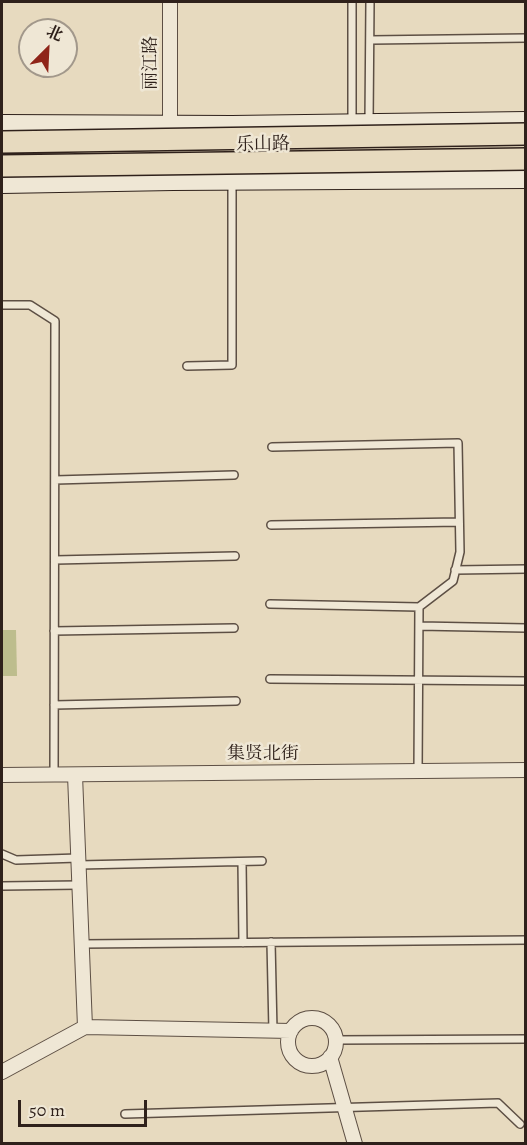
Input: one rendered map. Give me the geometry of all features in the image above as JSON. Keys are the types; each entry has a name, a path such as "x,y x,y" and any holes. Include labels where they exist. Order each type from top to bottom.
{"main road":[{"name":"乐山路","path":"2,159 232,142 360,124 525,122"},
{"name":"乐山路","path":"2,125 170,125 232,142 525,157"},
{"path":"2,142 525,134"},
{"name":"乐山路","path":"2,148 232,142 525,142"},
{"path":"2,166 525,157"},
{"name":"乐山路","path":"2,183 232,179 525,178"}],"street":[{"name":"丽江路","path":"170,2 170,125"},
{"name":"集贤北街","path":"2,775 525,770"},
{"path":"75,775 85,1027"},
{"path":"306,1018 320,1019 331,1027 336,1040 334,1053 325,1063 311,1067 298,1062 289,1051 288,1038 294,1025 306,1018"},
{"path":"2,1072 85,1027 291,1031"},
{"path":"330,1057 355,1143"}],"lane":[{"path":"352,2 360,124"},
{"path":"360,124 371,40 370,2"},
{"path":"371,40 525,38"},
{"path":"188,366 232,365 232,142"},
{"path":"2,305 30,305 55,321 54,775"},
{"path":"270,604 419,607 453,581 460,552 458,443 272,447"},
{"path":"55,480 234,475"},
{"path":"271,525 459,522"},
{"path":"55,560 235,556"},
{"path":"455,570 525,569"},
{"path":"418,772 419,607"},
{"path":"419,626 525,628"},
{"path":"54,631 234,628"},
{"path":"270,679 525,681"},
{"path":"54,705 236,701"},
{"path":"2,854 15,860 262,861"},
{"path":"242,862 243,943"},
{"path":"2,886 80,885"},
{"path":"82,944 525,940"},
{"path":"271,942 273,1031"},
{"path":"336,1040 525,1040"},
{"path":"125,1114 498,1103 520,1124"}],"green space":[{"path":"2,630 16,630 17,676 2,676"}]}
